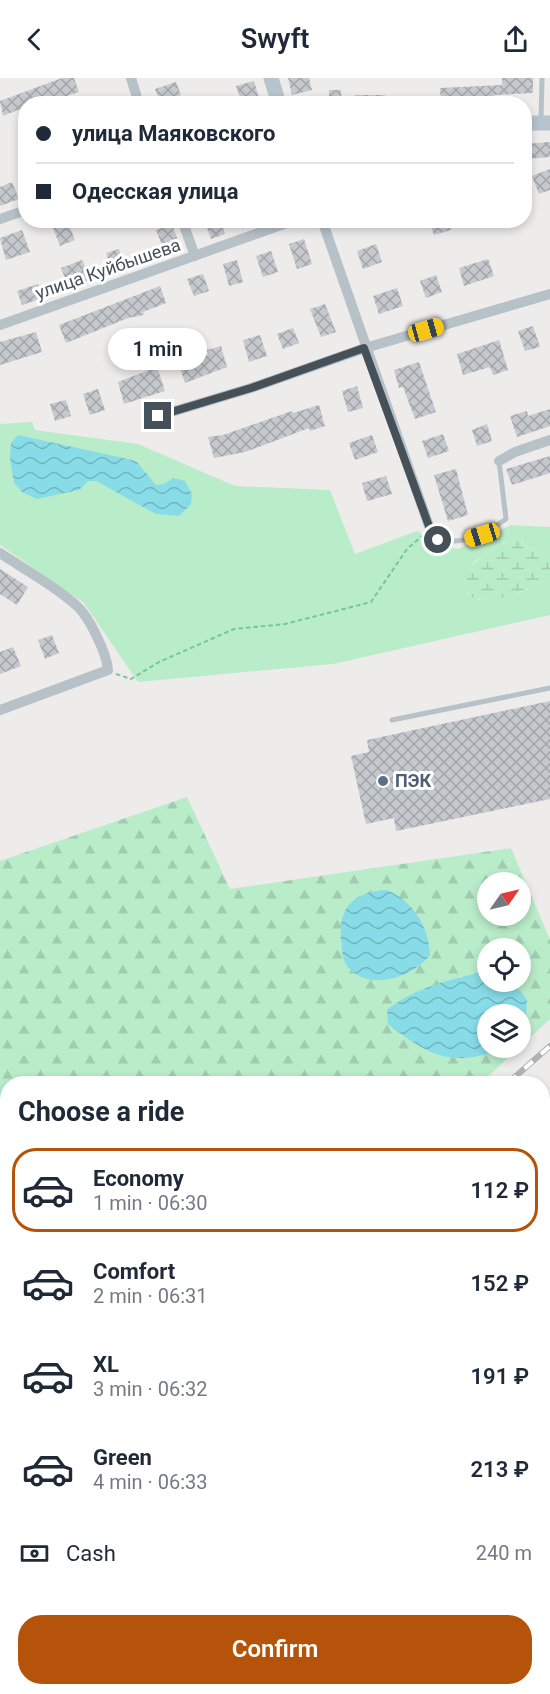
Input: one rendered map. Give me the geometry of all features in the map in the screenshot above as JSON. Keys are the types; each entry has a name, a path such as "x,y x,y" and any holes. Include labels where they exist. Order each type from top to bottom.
{"main road":[{"path":"271,78 277,96"}],"street":[{"path":"131,78 137,96"},
{"path":"0,219 18,213"},
{"path":"185,228 195,256"},
{"name":"улица Куйбышева","path":"0,325 273,228"},
{"path":"325,228 364,348 430,529"},
{"path":"158,416 251,388 364,348 550,294"},
{"path":"499,461 515,452 550,441"},
{"path":"0,552 78,606 108,659 108,670 0,710"}],"lane":[{"path":"542,78 546,123"},
{"path":"430,529 438,540 455,543 482,535 506,519 499,461"},
{"path":"392,720 550,688"}],"path":[{"path":"108,670 131,679 159,662 234,629 285,624 371,602 407,549 430,529"}],"green space":[{"path":"32,422 35,430 138,444 235,486 330,490 355,554 417,531 439,545 458,549 511,525 550,527 550,548 531,550 522,542 510,539 475,561 465,579 468,593 479,600 521,592 550,579 550,615 333,664 138,682 84,603 0,545 0,424"},
{"path":"510,539 517,539 531,550 550,548 550,579 503,597 473,598 466,588 465,579 469,570 484,556"},
{"path":"187,797 230,889 511,848 521,872 477,872 477,926 531,926 531,895 550,940 550,1019 531,1037 531,1004 477,1004 477,1058 508,1058 489,1076 0,1076 0,861"}],"water":[{"path":"18,435 132,460 137,462 156,485 164,484 173,478 185,481 192,494 191,504 179,516 156,514 96,481 88,481 79,490 37,499 22,492 14,483 10,458 11,443"},
{"path":"387,890 405,901 418,916 427,935 430,955 413,970 402,975 390,979 367,979 356,974 344,960 341,939 342,918 351,903 358,898 376,891"},
{"path":"477,973 477,992 521,992 527,1000 527,1004 477,1004 477,1056 453,1058 440,1055 415,1043 388,1024 387,1010 398,1002 422,990"}],"building":[{"path":"62,78 74,78 79,92 67,96 18,96 18,110 3,116 0,101"},
{"path":"288,78 309,78 312,90 292,95"},
{"path":"502,78 533,78 533,93 440,96 440,88 502,85"},
{"path":"254,81 258,96 240,96 236,86"},
{"path":"176,82 181,95 158,96 155,89"},
{"path":"329,90 341,90 341,96 329,96"},
{"path":"355,95 385,95 385,96"},
{"path":"550,142 550,157 532,158 532,143"},
{"path":"550,169 550,190 539,194 532,176"},
{"path":"12,182 18,199 0,206 0,187"},
{"path":"53,228 70,228 75,240 60,246"},
{"path":"173,228 181,249 166,255 156,230"},
{"path":"207,228 223,228 225,234 211,239"},
{"path":"432,228 450,228 451,230 434,235"},
{"path":"22,230 30,252 6,260 0,238"},
{"path":"304,239 312,264 297,269 289,244"},
{"path":"376,244 382,262 363,269 357,251"},
{"path":"119,249 125,269 113,273 106,253"},
{"path":"271,251 278,272 263,277 256,256"},
{"path":"488,259 494,276 464,286 459,268"},
{"path":"82,260 91,280 69,288 61,268"},
{"path":"237,260 243,282 229,286 223,264"},
{"path":"203,274 209,291 194,296 187,279"},
{"path":"436,275 442,292 426,298 420,281"},
{"path":"38,284 43,298 22,305 17,291"},
{"path":"160,286 166,303 143,312 144,315 128,318 66,343 59,325"},
{"path":"397,288 403,306 379,314 373,296"},
{"path":"325,304 336,332 321,337 310,309"},
{"path":"533,326 540,347 525,351 518,331"},
{"path":"293,328 299,343 283,349 277,334"},
{"path":"36,332 42,352 0,365 0,342"},
{"path":"260,335 267,356 249,362 243,340"},
{"path":"499,340 508,370 493,375 490,367 463,375 457,354"},
{"path":"221,346 227,367 185,383 179,365 208,355 207,350"},
{"path":"419,362 436,412 415,419 403,387 399,388 394,370"},
{"path":"157,367 165,391 124,404 118,382"},
{"path":"357,386 363,408 348,412 342,391"},
{"path":"98,389 105,410 90,415 83,394"},
{"path":"66,400 71,416 55,421 50,404"},
{"path":"319,405 325,426 310,431 309,428 245,452 214,458 208,437 223,435 292,411 293,413"},
{"path":"550,409 550,426 517,437 510,416 527,411 528,416"},
{"path":"487,424 492,441 477,446 472,430"},
{"path":"443,434 449,451 428,458 422,441"},
{"path":"372,435 378,452 355,460 349,443"},
{"path":"550,456 550,473 512,485 506,469"},
{"path":"456,469 468,515 448,521 434,475"},
{"path":"386,476 392,494 367,501 362,483"},
{"path":"0,569 28,587 17,605 0,594"},
{"path":"52,635 59,653 45,659 38,640"},
{"path":"13,647 21,666 0,674 0,652"},
{"path":"550,701 550,799 396,831 394,818 366,824 351,756 369,752 367,740"}],"railway":[{"path":"516,1076 550,1046"}],"place":[{"name":"ПЭК","path":"383,781"}],"route":[{"path":"158,416 251,388 364,348 430,529 438,540"}]}
